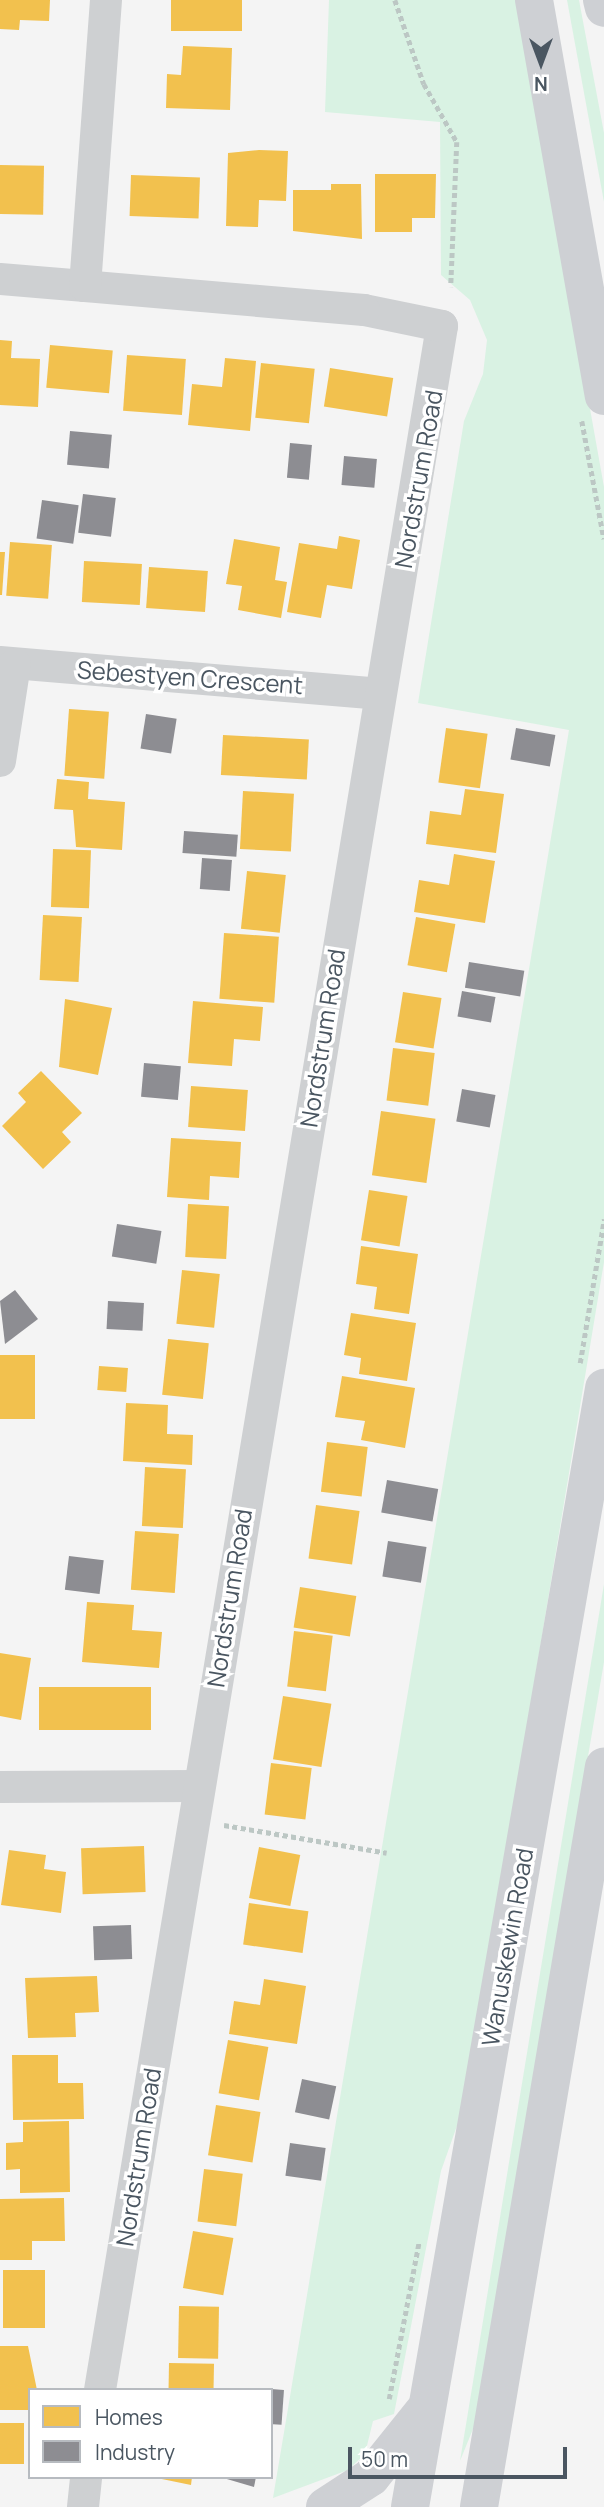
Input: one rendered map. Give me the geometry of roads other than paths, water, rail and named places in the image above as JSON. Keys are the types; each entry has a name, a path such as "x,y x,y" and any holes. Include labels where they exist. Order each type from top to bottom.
{"main road":[{"path":"534,0 604,396"},
{"path":"603,0 604,8"},
{"name":"Wanuskewin Road","path":"410,2507 604,1388"},
{"path":"479,2507 604,1766"},
{"path":"325,2507 371,2477 428,2405"}],"street":[{"path":"0,279 85,286 106,0"},
{"name":"Nordstrum Road","path":"85,286 364,310 442,326 100,2388"},
{"path":"0,761 7,663"},
{"name":"Sebestyen Crescent","path":"7,663 379,694"},
{"path":"0,1787 198,1786"},
{"path":"83,2507 86,2479"}]}
